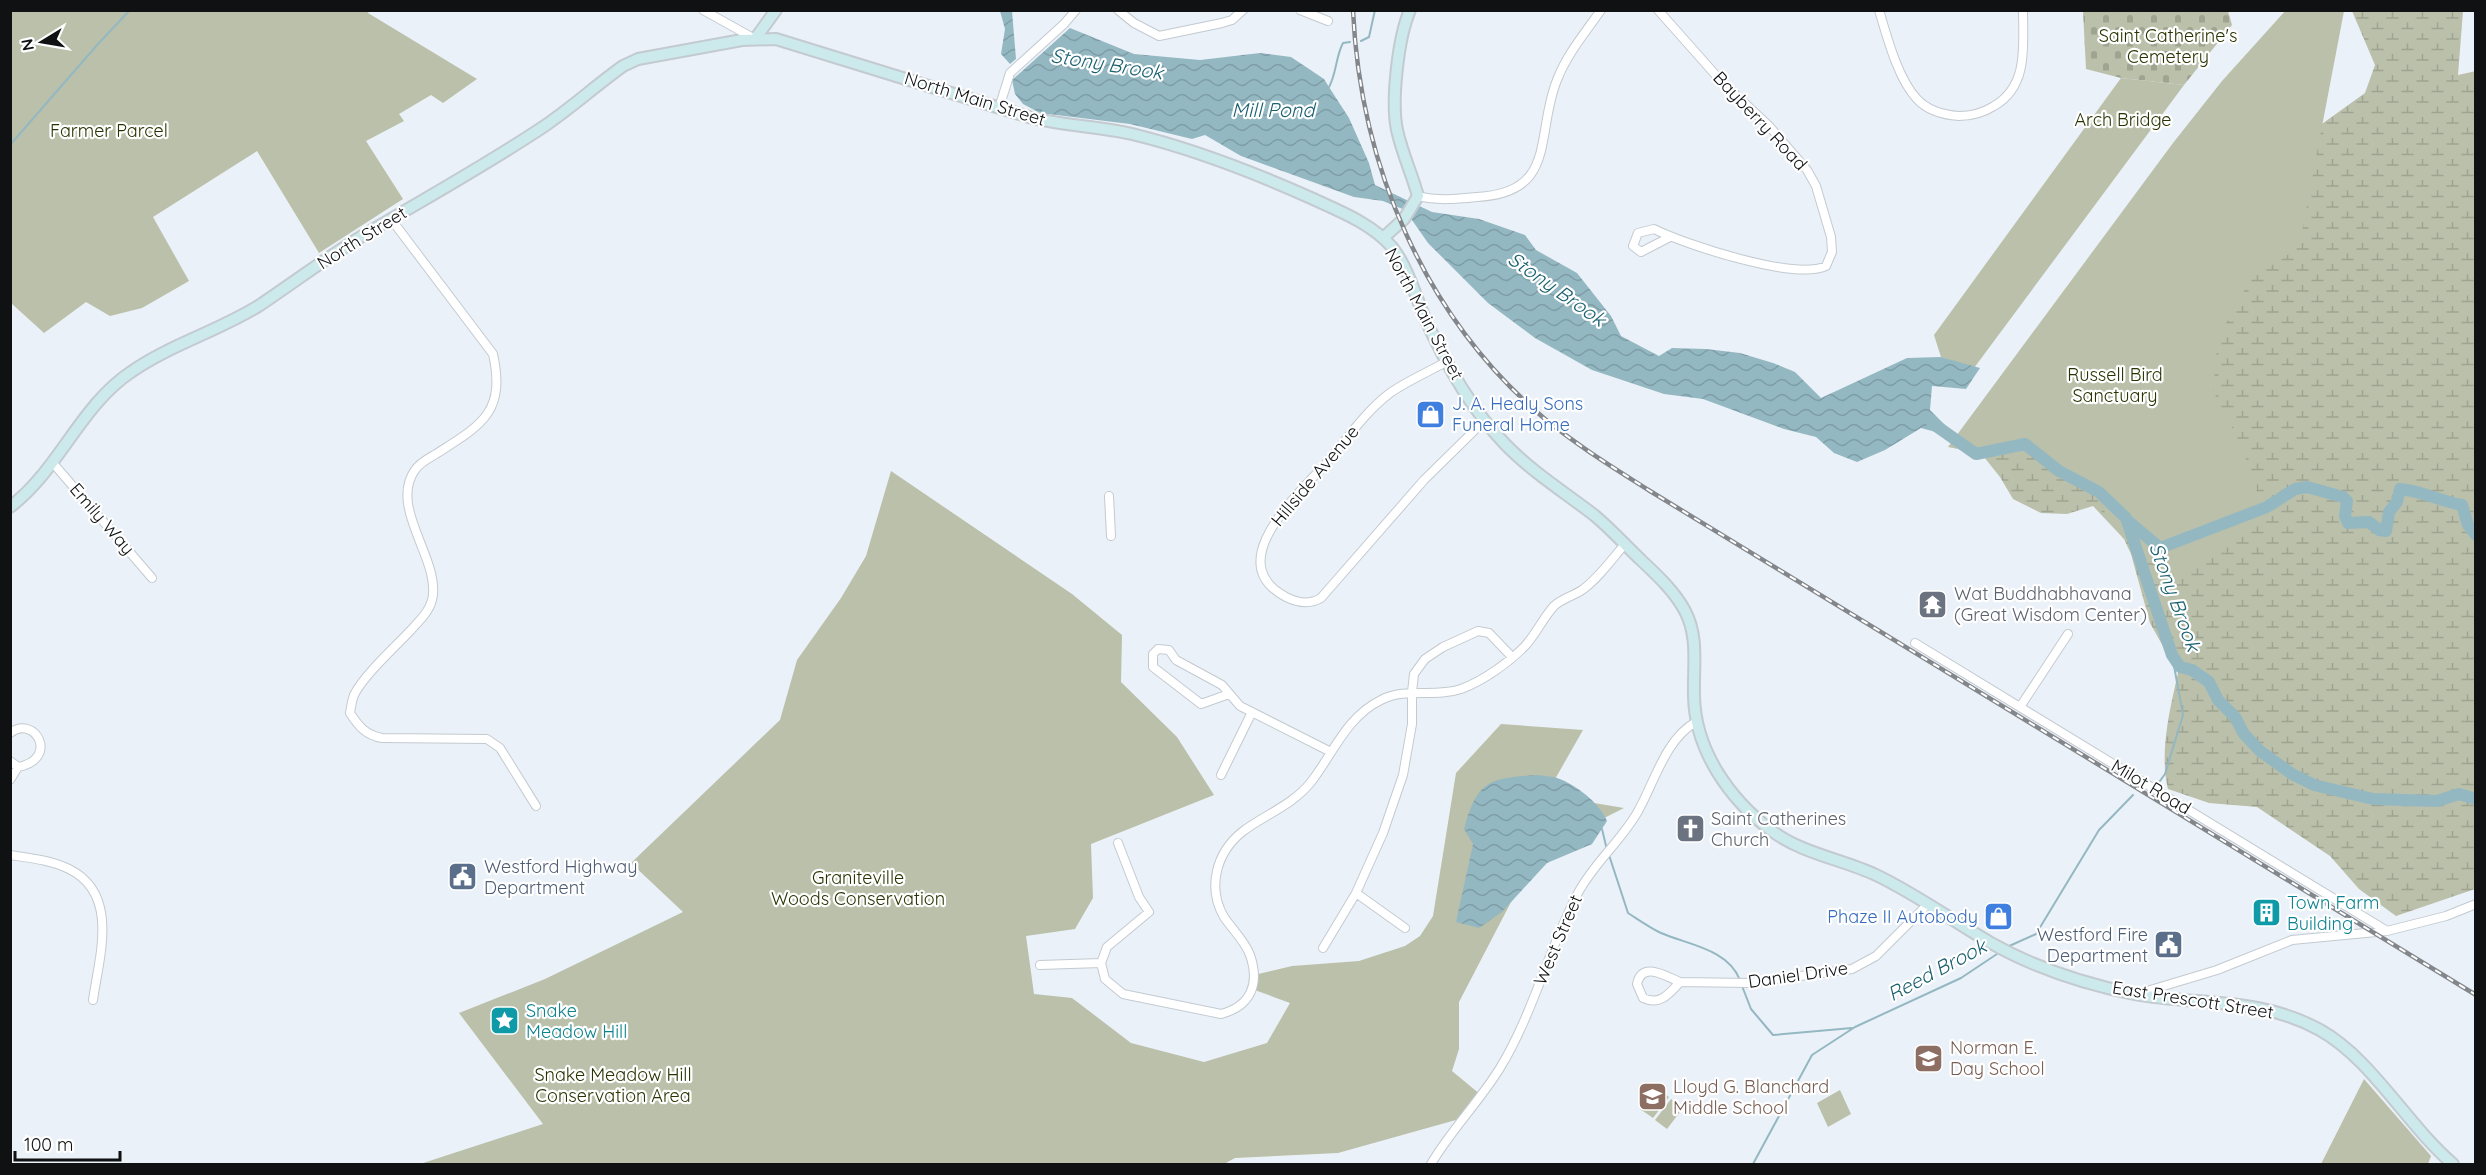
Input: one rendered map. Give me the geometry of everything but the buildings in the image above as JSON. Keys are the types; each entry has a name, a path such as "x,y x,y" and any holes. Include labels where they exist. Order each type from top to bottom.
{"main road":[{"path":"756,39 776,10"},
{"path":"1383,238 1406,216 1417,200 1396,121 1402,36 1410,10"},
{"name":"North Main Street","path":"756,39 785,41 999,108 1058,124 1135,135 1234,165 1341,212 1371,228 1383,238 1401,261 1446,362 1484,421 1526,464 1598,519 1677,597 1688,615 1693,632 1696,722 1706,750 1728,788 1746,809 1768,828 1796,846 1874,874 1928,905"},
{"name":"North Street","path":"10,507 37,482 109,390 131,372 166,351 249,311 391,219 542,128 623,66 638,59 756,39"},
{"name":"East Prescott Street","path":"1928,905 2004,949 2062,974 2137,994 2221,1001 2255,1007 2301,1021 2337,1041 2360,1062 2427,1140 2453,1164"}],"street":[{"path":"703,10 756,39"},
{"path":"999,108 1010,73 1064,24 1076,10"},
{"path":"1118,10 1137,25 1159,36 1232,20 1243,10"},
{"path":"1300,10 1328,21"},
{"path":"1417,200 1490,197 1503,194 1525,183 1536,162 1546,131 1552,92 1557,80 1573,47 1601,10"},
{"name":"Bayberry Road","path":"1658,10 1721,81 1770,127 1807,170 1824,208 1832,252 1826,266 1802,268 1750,262 1670,237"},
{"path":"1879,10 1902,75 1911,91 1931,110 1963,116 1987,111 2001,102 2014,88 2022,62 2023,10"},
{"path":"391,219 493,354 498,377 495,397 488,414 476,429 416,467 408,480 406,498 434,586 432,602 424,616 363,683 354,696 350,713 358,726 369,735 382,738 487,739 500,748 536,806"},
{"name":"Hillside Avenue","path":"1446,362 1387,395 1358,424 1276,519 1264,544 1261,566 1266,582 1295,601 1309,603 1321,598 1424,480 1484,421"},
{"name":"Emily Way","path":"52,462 152,578"},
{"path":"1109,496 1111,536"},
{"path":"1119,843 1139,897 1149,912 1107,947 1101,963 1105,979 1123,994 1221,1014 1236,1010 1247,1001 1254,975 1249,954 1223,915 1218,903 1216,871 1221,856 1232,840 1295,797 1311,782 1329,751 1350,725 1368,709 1381,700 1412,692 1431,693 1463,688 1498,668 1525,646 1556,605 1583,589 1625,544"},
{"path":"1323,948 1356,892 1383,833 1403,775 1412,724 1414,674 1425,658 1443,647 1478,632 1489,633 1512,657"},
{"path":"2020,707 2068,634"},
{"name":"Milot Road","path":"1915,643 2387,932"},
{"path":"1229,694 1201,704 1153,666 1153,654 1158,649 1169,650 1176,660 1222,685 1240,706 1329,751"},
{"path":"1221,775 1252,712"},
{"name":"West Street","path":"1431,1164 1449,1135 1500,1068 1579,891 1591,871 1636,814 1682,732 1696,722"},
{"path":"10,733 23,728 32,730 38,736 41,744 36,759 18,767 10,780"},
{"path":"10,761 18,767"},
{"path":"10,855 38,860 71,870 83,878 99,900 102,915 102,941 93,1000"},
{"path":"1356,892 1405,928"},
{"path":"2137,994 2217,970 2292,940 2387,932 2446,916 2475,904"},
{"name":"Daniel Drive","path":"1680,982 1656,1002 1643,998 1637,980 1644,973 1654,971 1680,982 1760,982 1852,969 1876,956 1928,905"},
{"path":"1040,965 1101,963"}],"green space":[{"name":"Russell Bird Sanctuary","path":"2286,10 2344,11 2299,247 2250,280 2218,338 2213,391 2239,441 2257,488 2250,524 2179,571 2147,562 2108,517 2083,477 2030,456 2008,455 1984,445 1963,450 1948,447 2173,143 2222,81"},
{"name":"Farmer Parcel","path":"10,11 369,11 368,13 477,79 443,103 431,95 399,114 404,121 366,141 403,199 319,253 257,151 153,217 189,281 142,308 110,316 86,302 44,333 11,303"},
{"name":"Saint Catherine's Cemetery","path":"2083,11 2228,11 2232,25 2184,85 2121,78 2086,69"},
{"path":"2352,11 2463,11 2458,75 2476,71 2475,889 2396,916 2359,889 2330,856 2257,807 2209,803 2168,789 2165,746 2178,673 2150,623 2131,554 2124,539 2093,506 2067,514 2041,513 2013,499 2000,477 1976,447 1981,432 2182,378 2273,159 2365,93 2375,65"},
{"name":"Arch Bridge","path":"2121,78 2184,85 1974,368 1941,357 1934,335"},
{"name":"Graniteville Woods Conservation","path":"891,471 1072,594 1122,635 1121,682 1177,737 1214,795 1091,844 1093,898 1075,929 1026,936 1034,994 1072,998 1131,1043 1204,1062 1267,1043 1290,1003 1252,989 1254,975 1292,966 1359,961 1405,946 1420,936 1433,916 1456,773 1501,724 1583,730 1546,795 1624,808 1537,852 1459,1002 1459,1049 1452,1071 1481,1095 1463,1118 1338,1153 1235,1158 1224,1164 420,1164 543,1124 459,1013 545,979 683,912 631,863 780,720 797,660 841,598 866,556"},
{"path":"2364,1079 2431,1156 2428,1164 2321,1164"},
{"path":"1656,1087 1669,1097 1653,1118 1640,1109"},
{"path":"1840,1090 1851,1114 1828,1127 1817,1103"},
{"path":"1671,1099 1683,1108 1667,1129 1655,1120"}],"water":[{"path":"1000,11 1012,11 1016,59 1010,64 1001,54 1005,29"},
{"name":"Mill Pond","path":"1070,28 1134,54 1200,60 1260,53 1291,57 1324,79 1349,118 1369,163 1375,185 1432,212 1479,219 1525,235 1536,250 1577,273 1611,316 1621,336 1659,356 1672,348 1740,353 1795,372 1821,398 1907,358 1941,357 1980,368 1966,389 1932,386 1930,410 1947,427 1943,434 1921,428 1885,450 1857,462 1834,453 1816,437 1784,429 1703,399 1664,394 1592,370 1535,338 1488,303 1428,243 1405,210 1383,201 1354,197 1241,156 1205,135 1192,139 1130,124 1040,113 1023,104 1015,94 1012,80"},
{"path":"1537,775 1557,778 1579,789 1593,801 1607,821 1592,844 1547,863 1502,912 1479,928 1456,922 1473,844 1464,829 1474,800 1480,791 1497,780"}],"waterway":[{"path":"10,145 130,10"},
{"path":"1361,41 1369,37 1375,10"},
{"path":"1328,89 1343,43 1350,42"},
{"name":"Stony Brook","path":"1932,423 1976,454 2025,444 2059,471 2099,492 2126,518 2172,655 2180,667 2192,670 2209,682 2218,700 2235,717 2244,734 2260,751 2292,774 2314,785 2373,799 2437,801 2459,794 2476,799"},
{"name":"Stony Brook","path":"2127,520 2160,548 2267,507 2295,489 2307,487 2343,497 2347,501 2345,516 2348,523 2369,522 2379,530 2386,531 2389,512 2397,502 2400,489 2462,505 2468,525 2476,535"},
{"path":"2157,785 2165,774 2183,715 2172,655"},
{"name":"Reed Brook","path":"2007,947 2036,934 2099,830 2133,795"},
{"path":"1602,829 1607,850"},
{"path":"1609,855 1628,913 1661,933 1717,955 1727,961 1740,980"},
{"name":"Reed Brook","path":"1753,1164 1812,1055 1855,1027 1961,978 2000,952"},
{"path":"1742,986 1751,1009 1773,1035 1852,1028"}],"railway":[{"path":"1353,10 1358,68 1369,126 1385,181 1407,235 1433,286 1465,334 1503,379 1545,419 1583,448 1650,491 2476,995"}],"place":[{"name":"J. A. Healy Sons Funeral Home","path":"1431,414"},
{"name":"Wat Buddhabhavana (Great Wisdom Center)","path":"1933,604"},
{"name":"Saint Catherines Church","path":"1690,829"},
{"name":"Westford Highway Department","path":"463,877"},
{"name":"Town Farm Building","path":"2266,913"},
{"name":"Phaze II Autobody","path":"1999,917"},
{"name":"Westford Fire Department","path":"2169,945"},
{"name":"Snake Meadow Hill","path":"505,1021"},
{"name":"Norman E. Day School","path":"1929,1058"},
{"name":"Lloyd G. Blanchard Middle School","path":"1652,1097"}],"park label":[{"name":"Snake Meadow Hill Conservation Area","path":"613,1085"}]}
